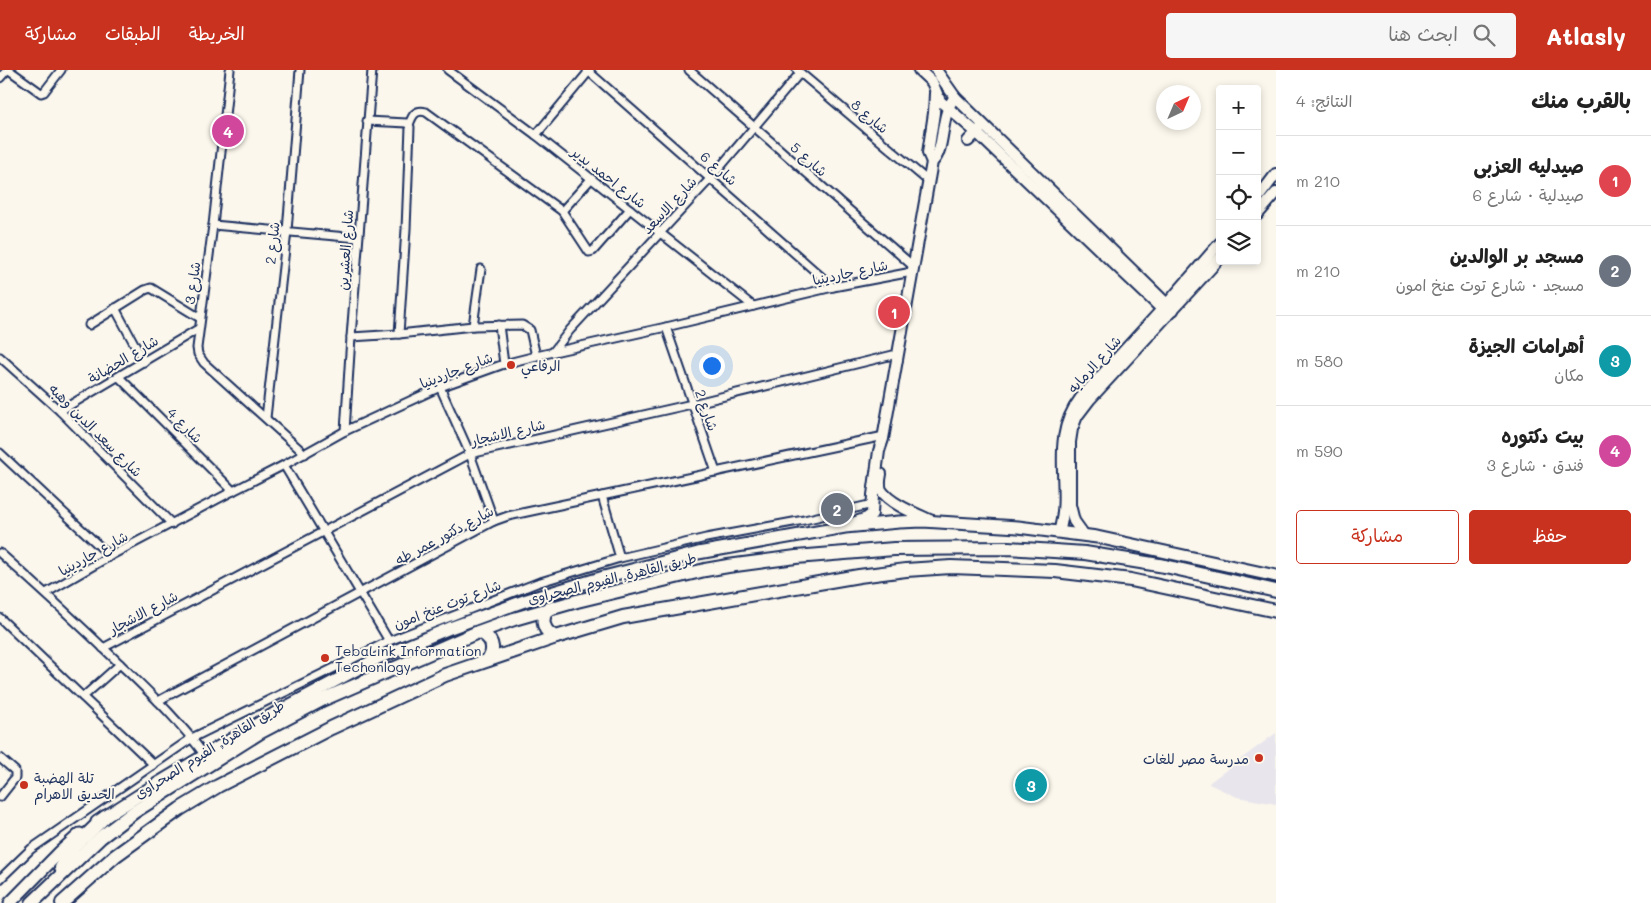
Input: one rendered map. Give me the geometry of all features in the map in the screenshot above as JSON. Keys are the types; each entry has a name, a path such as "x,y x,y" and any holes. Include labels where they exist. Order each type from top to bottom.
{"highway":[{"name":"طريق القاهرة, الفيوم الصحراوى","path":"32,903 101,837 134,812 255,735 322,700 478,632 548,609 696,572 728,566 796,557 894,549 1008,548 1085,553 1165,566 1276,591"},
{"path":"62,903 134,841 174,813 206,793 331,728 445,676 556,637 614,620 875,574 951,567 1055,571 1122,578 1276,611"},
{"path":"548,609 544,616 544,625 548,632 556,637"},
{"path":"478,632 491,641 492,651 488,660"},
{"path":"58,878 62,865 74,847 105,817"}],"main road":[{"path":"10,903 60,852 80,834 105,817 286,708 363,665 450,628 502,609 573,586 666,560 726,547 845,527 899,522 934,522 1018,527 1084,535 1276,576"}],"street":[{"path":"0,78 8,70 41,93 44,92 62,70"},
{"name":"شارع 3","path":"230,70 197,348 201,358 305,454"},
{"name":"شارع 2","path":"266,418 286,231 300,70"},
{"name":"شارع العشرين","path":"345,431 372,70"},
{"name":"شارع احمد بدير","path":"448,70 536,135 753,306"},
{"name":"شارع 5","path":"689,70 912,269"},
{"path":"919,70 932,82 940,100 948,108 981,129"},
{"path":"936,70 981,129 1168,310"},
{"path":"536,135 588,71"},
{"name":"شارع 6","path":"588,71 833,287"},
{"name":"شارع الاسعد","path":"553,352 570,330 755,128 798,72"},
{"name":"شارع 8","path":"798,72 928,181"},
{"path":"932,162 928,153 936,93"},
{"path":"845,527 870,516 873,511 872,494 879,451 884,437 928,181 932,162 937,155 948,108 955,97"},
{"path":"399,334 406,229 409,124 416,112 426,112 562,211 587,250 591,252 630,209"},
{"path":"367,121 409,124"},
{"path":"968,141 981,129"},
{"path":"1261,194 1276,174"},
{"path":"562,211 591,179"},
{"path":"1261,210 1276,193"},
{"path":"213,225 358,238"},
{"name":"شارع الرمايه","path":"1084,535 1072,516 1069,500 1070,442 1074,422 1085,405 1168,310 1216,248"},
{"name":"شارع الرمايه","path":"1059,532 1063,513 1062,439 1068,418 1080,399 1216,262"},
{"path":"473,326 480,269"},
{"name":"شارع جاردينيا","path":"46,593 110,556 305,454 345,431 440,387 504,364 536,356 912,269"},
{"path":"88,325 151,288 200,318"},
{"path":"115,308 144,362"},
{"path":"498,325 504,364"},
{"path":"351,337 473,326 522,325 530,330 536,356"},
{"name":"شارع 2","path":"666,327 716,472"},
{"name":"شارع الحضانة","path":"60,411 198,329"},
{"name":"شارع الاشجار","path":"103,648 470,454 692,404 898,354"},
{"name":"شارع سعد الدين وهبه","path":"0,357 60,411 172,524"},
{"name":"شارع 4","path":"119,377 233,490"},
{"path":"440,387 470,454 494,521"},
{"path":"884,437 885,449 881,489 903,507 934,522"},
{"name":"شارع دكتور عمر طه","path":"158,701 494,521 523,512 884,437"},
{"path":"0,453 110,556"},
{"path":"284,465 389,641"},
{"path":"602,496 620,558"},
{"name":"شارع توت عنخ امون","path":"0,880 32,849 192,738 389,641 538,583 620,558 706,538 812,519 873,504"},
{"path":"0,553 46,593 158,701 192,738 205,756"},
{"path":"0,618 154,765"},
{"path":"82,697 120,664"},
{"path":"0,758 14,771 15,778 0,797"}],"shaded area":[{"name":"مدرسة مصر للغات","path":"1276,733 1276,804 1237,797 1209,784 1210,782"}],"place":[{"name":"بيت دكتوره","path":"228,131"},
{"name":"صيدليه العزبى","path":"894,312"},
{"name":"الرفاعي","path":"511,365"},
{"name":"مسجد بر الوالدين","path":"837,509"},
{"name":"TebaLink Information Techonlogy","path":"325,658"},
{"name":"مدرسة مصر للغات","path":"1259,758"},
{"name":"تلة الهضبة الحديق الاهرام","path":"24,785"},
{"name":"أهرامات الجيزة","path":"1031,785"}]}
